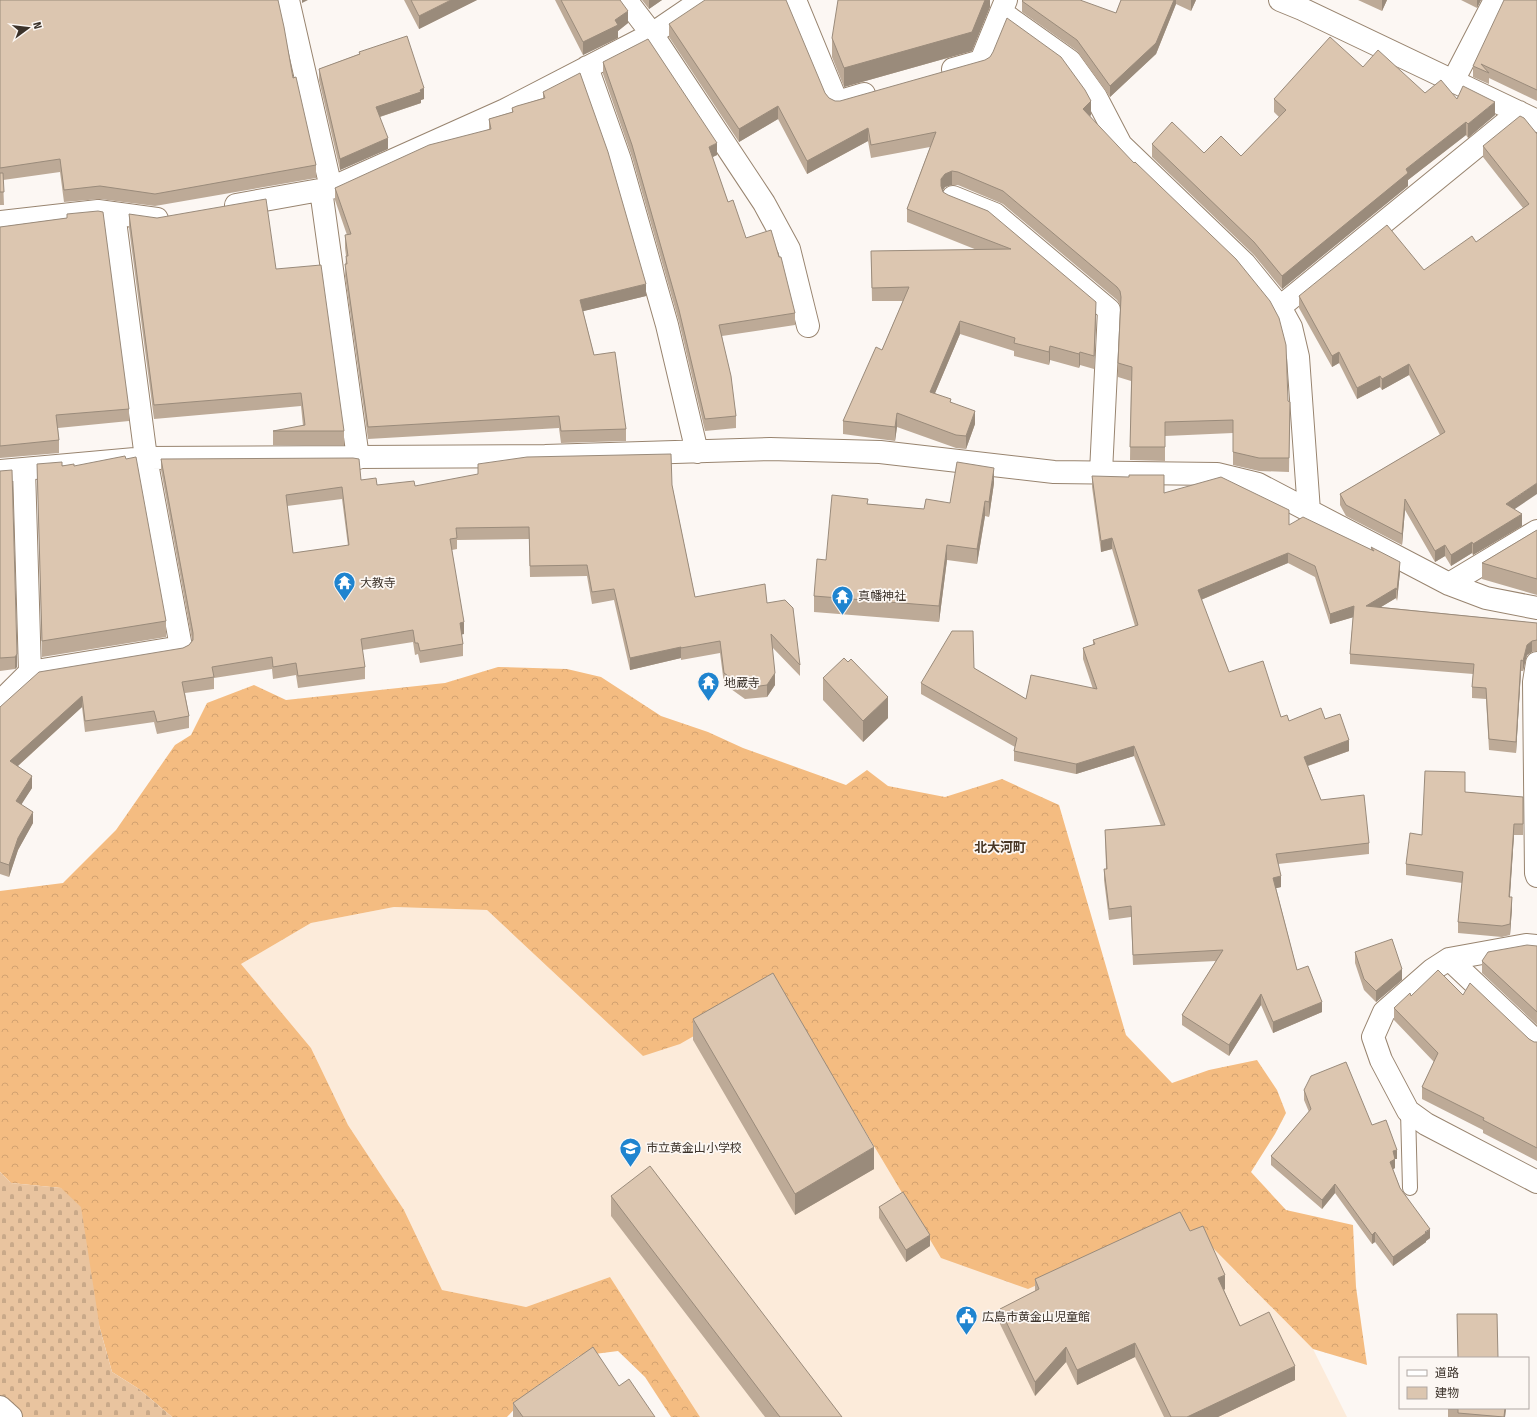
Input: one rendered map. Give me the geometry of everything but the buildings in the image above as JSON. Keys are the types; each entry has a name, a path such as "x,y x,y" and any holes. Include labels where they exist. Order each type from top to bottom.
{"street":[{"path":"288,0 326,189 358,458"},
{"path":"626,0 652,34 764,203 788,249 808,326"},
{"path":"215,208 326,189 505,110 652,34 702,0"},
{"path":"795,0 837,102 882,89"},
{"path":"1280,0 1528,116 1280,307"},
{"path":"1453,81 1495,0"},
{"path":"935,74 981,61 1004,6 1070,61 1096,97 1121,145 1245,264 1280,307 1291,327 1298,357 1309,511"},
{"path":"587,67 620,160 659,295 697,452"},
{"path":"953,197 995,214 1109,310 1101,472"},
{"path":"0,222 98,211 155,219 178,215"},
{"path":"0,702 30,672 182,647 146,458 114,213"},
{"path":"0,471 146,458 545,456 697,452 770,448 880,452 1054,472 1217,474 1258,484 1449,584 1486,598 1537,608"},
{"path":"24,469 30,672"},
{"path":"1449,584 1537,531"},
{"path":"1537,663 1534,682 1537,876"},
{"path":"1537,946 1526,945 1449,959 1432,970 1384,1012 1373,1037 1381,1060 1408,1111 1426,1124 1537,1182"},
{"path":"1449,959 1537,1042"},
{"path":"0,1407 11,1417"}],"lane":[{"path":"1408,1111 1410,1188"}],"shaded area":[{"name":"市立黄金山小学校","path":"394,907 487,910 643,1056 779,987 1202,1237 1313,1349 1347,1417 700,1417 610,1277 526,1307 442,1290 404,1210 348,1125 311,1048 241,964 311,923"}],"green space":[{"path":"498,667 567,669 601,677 661,716 708,732 743,748 846,785 867,770 888,786 945,797 1002,779 1059,805 1126,1035 1172,1083 1209,1070 1257,1060 1277,1090 1286,1113 1275,1134 1251,1172 1286,1210 1353,1225 1356,1287 1367,1365 1313,1349 1202,1237 1177,1222 1028,1289 941,1258 779,987 680,1044 643,1056 487,910 394,907 311,923 241,964 311,1048 348,1125 404,1210 442,1290 526,1307 610,1277 700,1417 671,1417 645,1377 618,1351 579,1356 533,1389 507,1417 172,1417 139,1389 112,1372 61,1188 11,1183 0,1172 0,891 63,883 116,830 175,745 191,735 207,703 254,685 286,700 445,683"},
{"path":"0,1172 11,1183 61,1188 81,1207 100,1329 112,1372 139,1389 172,1417 22,1417 0,1396"}],"place":[{"name":"大教寺","path":"345,602"},
{"name":"真幡神社","path":"843,616"},
{"name":"地蔵寺","path":"708,702"},
{"name":"市立黄金山小学校","path":"631,1168"},
{"name":"広島市黄金山児童館","path":"967,1336"}],"district":[{"name":"北大河町","path":"1000,847"}]}
